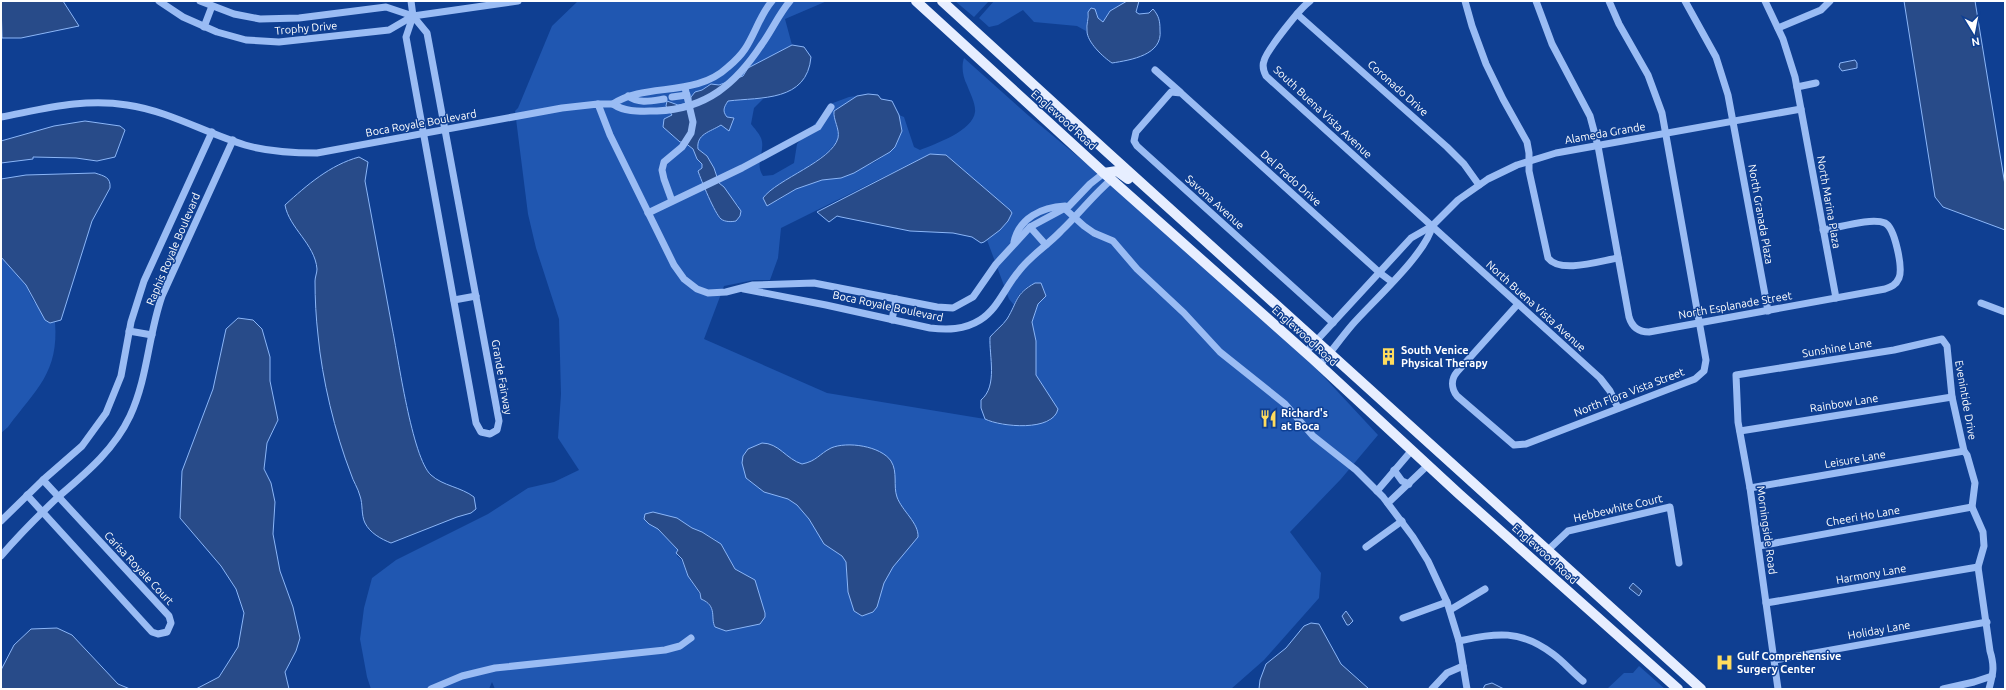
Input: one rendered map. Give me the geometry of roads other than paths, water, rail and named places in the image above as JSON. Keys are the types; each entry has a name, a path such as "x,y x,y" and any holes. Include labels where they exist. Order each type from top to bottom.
{"main road":[{"name":"Englewood Road","path":"916,1 1104,173 1306,352 1428,466 1678,689"},
{"name":"Englewood Road","path":"942,1 1180,219 1701,689"},
{"path":"1104,173 1111,170 1122,174 1167,214 1180,219"},
{"path":"1420,457 1430,445"}],"street":[{"name":"Trophy Drive","path":"159,1 183,17 204,27 246,40 290,42 388,30 413,16 518,1"},
{"name":"Trophy Drive","path":"200,1 234,14 260,19 299,18 386,7 413,16"},
{"path":"411,1 413,16"},
{"path":"628,96 635,101 645,102 668,98 713,78 727,68 745,50 772,1"},
{"path":"614,104 620,109 667,111 689,106 709,99 726,88 742,73 763,44 781,12 790,1"},
{"name":"South Buena Vista Avenue","path":"1310,1 1297,14 1265,57 1263,68 1266,76 1432,226"},
{"path":"1466,1 1474,31 1488,69 1525,138 1529,153 1529,168 1547,256 1550,261 1557,265 1567,267 1618,258"},
{"name":"North Esplanade Street","path":"1536,1 1552,44 1587,107 1598,146 1629,317 1635,328 1649,332 1885,289 1895,284 1900,272 1894,236 1890,227 1877,222 1823,230"},
{"name":"North Flora Vista Street","path":"1518,304 1455,373 1452,385 1457,396 1508,441 1516,445 1526,444 1695,379 1702,374 1706,363 1666,133 1659,102 1652,84 1619,24 1609,1"},
{"name":"North Granada Plaza","path":"1685,1 1716,56 1725,84 1734,121 1768,311"},
{"name":"North Marina Plaza","path":"1765,1 1788,53 1797,87 1836,298"},
{"path":"1778,28 1821,10 1830,1"},
{"path":"204,27 212,6"},
{"name":"Coronado Drive","path":"1297,14 1447,147 1464,164 1479,185"},
{"name":"Grande Fairway","path":"413,16 427,33 476,296 499,421 497,430 490,434 481,432 476,423 406,37 413,16"},
{"name":"Del Prado Drive","path":"1155,70 1380,273 1392,282"},
{"path":"1797,87 1816,83"},
{"path":"598,104 614,104 628,96 686,91"},
{"path":"672,201 662,170 664,162 682,147 691,133 693,122 686,91"},
{"name":"Savona Avenue","path":"1178,92 1170,94 1136,132 1134,141 1137,146 1333,323"},
{"name":"Boca Royale Boulevard","path":"1,117 64,104 102,102 128,105 158,112 233,140 265,150 293,153 317,153 562,108 598,104 610,135 674,266 684,279 697,289 708,293 753,285 814,283 937,308 953,308 974,297 1014,243 1030,226 1066,207 1104,173"},
{"path":"645,102 647,111"},
{"path":"648,212 742,168 818,127 831,107"},
{"name":"Alameda Grande","path":"1432,226 1450,207 1479,185 1498,174 1529,160 1556,153 1801,109"},
{"name":"Raphis Royale Boulevard","path":"1,521 43,480 82,446 102,418 120,382 129,331 144,280 212,132"},
{"name":"Raphis Royale Boulevard","path":"1,556 42,512 94,466 109,449 122,430 143,381 158,308 168,281 233,140"},
{"name":"Boca Royale Boulevard","path":"740,288 945,330 961,328 979,321 994,309 1019,270 1112,179"},
{"path":"1014,243 1016,232 1024,222 1040,211 1054,207 1066,207 1074,217 1094,234 1113,241 1137,269 1184,313 1220,352 1285,404 1313,436 1356,470 1377,490 1402,521 1428,561 1447,602 1459,641 1467,689"},
{"path":"1030,226 1046,245"},
{"path":"1306,352 1412,238 1432,226"},
{"path":"1320,366 1352,325 1392,282 1430,235 1432,226"},
{"name":"North Buena Vista Avenue","path":"1432,226 1600,378 1610,391 1618,408"},
{"path":"454,300 476,296"},
{"path":"892,320 896,299"},
{"path":"1982,303 2005,312"},
{"path":"129,331 152,335"},
{"name":"Sunshine Lane","path":"1736,375 1894,350 1942,339"},
{"name":"Evenintide Drive","path":"1942,339 1946,346 1952,397 1964,451 1967,455 1975,483 1972,507"},
{"name":"Morningside Road","path":"1736,375 1740,431 1750,488 1778,689"},
{"name":"Rainbow Lane","path":"1740,431 1952,397"},
{"path":"1377,490 1412,450"},
{"name":"Leisure Lane","path":"1750,488 1964,451"},
{"path":"1388,504 1428,466"},
{"path":"1394,470 1402,481 1409,484"},
{"name":"Carisa Royale Court","path":"27,495 152,632 158,634 166,632 171,623 168,616 43,480"},
{"name":"Hebbewhite Court","path":"1547,551 1568,531 1670,507 1679,563"},
{"path":"1972,507 1983,532 1984,546 1978,567 1994,664 1989,689"},
{"name":"Cheeri Ho Lane","path":"1758,546 1972,507"},
{"path":"1366,547 1402,521"},
{"name":"Harmony Lane","path":"1766,603 1978,567"},
{"path":"1450,610 1485,589"},
{"path":"1404,618 1447,602"},
{"name":"Holiday Lane","path":"1775,660 1987,622"},
{"path":"1459,641 1492,634 1519,637 1552,653 1583,681"},
{"path":"431,689 462,676 495,668 666,650 680,646 691,638"},
{"path":"1432,689 1447,673 1463,666"},
{"path":"1943,689 1992,676"}],"place":[{"name":"South Venice Physical Therapy","path":"1388,356"},
{"name":"Richard's at Boca","path":"1268,419"},
{"name":"Gulf Comprehensive Surgery Center","path":"1724,662"}]}
